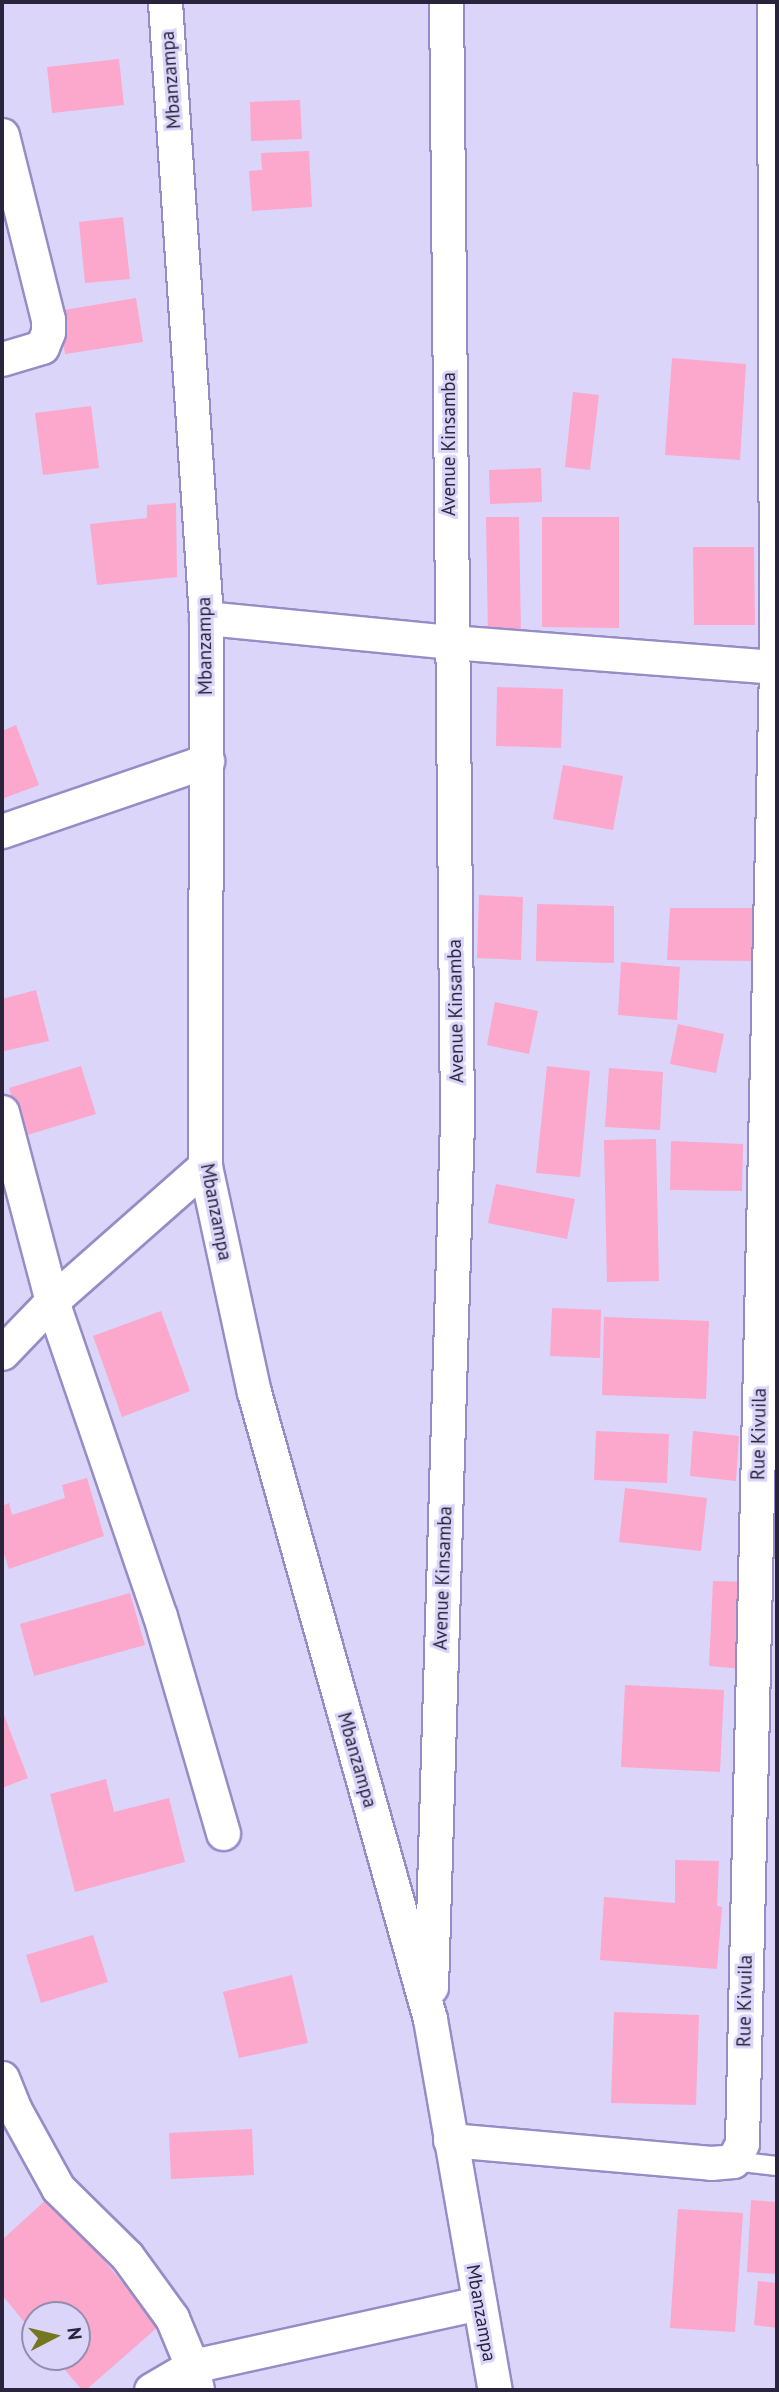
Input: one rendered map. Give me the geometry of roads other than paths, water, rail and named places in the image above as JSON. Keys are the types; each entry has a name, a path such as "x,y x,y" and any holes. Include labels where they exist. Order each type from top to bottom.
{"street":[{"name":"Mbanzampa","path":"165,2 206,618 205,1166 254,1392 430,2019 495,2390"},
{"name":"Avenue Kinsamba","path":"430,2019 457,1120 446,2"},
{"name":"Rue Kivuila","path":"733,2161 742,2143 777,667 774,2"},
{"path":"2,135 48,319 48,332 42,348 2,359"},
{"path":"206,618 451,642 777,667"},
{"path":"2,831 207,761"},
{"path":"2,1112 52,1301 160,1616 223,1833"},
{"path":"2,1353 52,1301 205,1166"},
{"path":"2,2078 15,2110 58,2188 127,2256 172,2318 194,2378"},
{"path":"450,2140 711,2163 733,2161"},
{"path":"151,2390 479,2303"}],"lane":[{"path":"733,2161 777,2166"}]}
